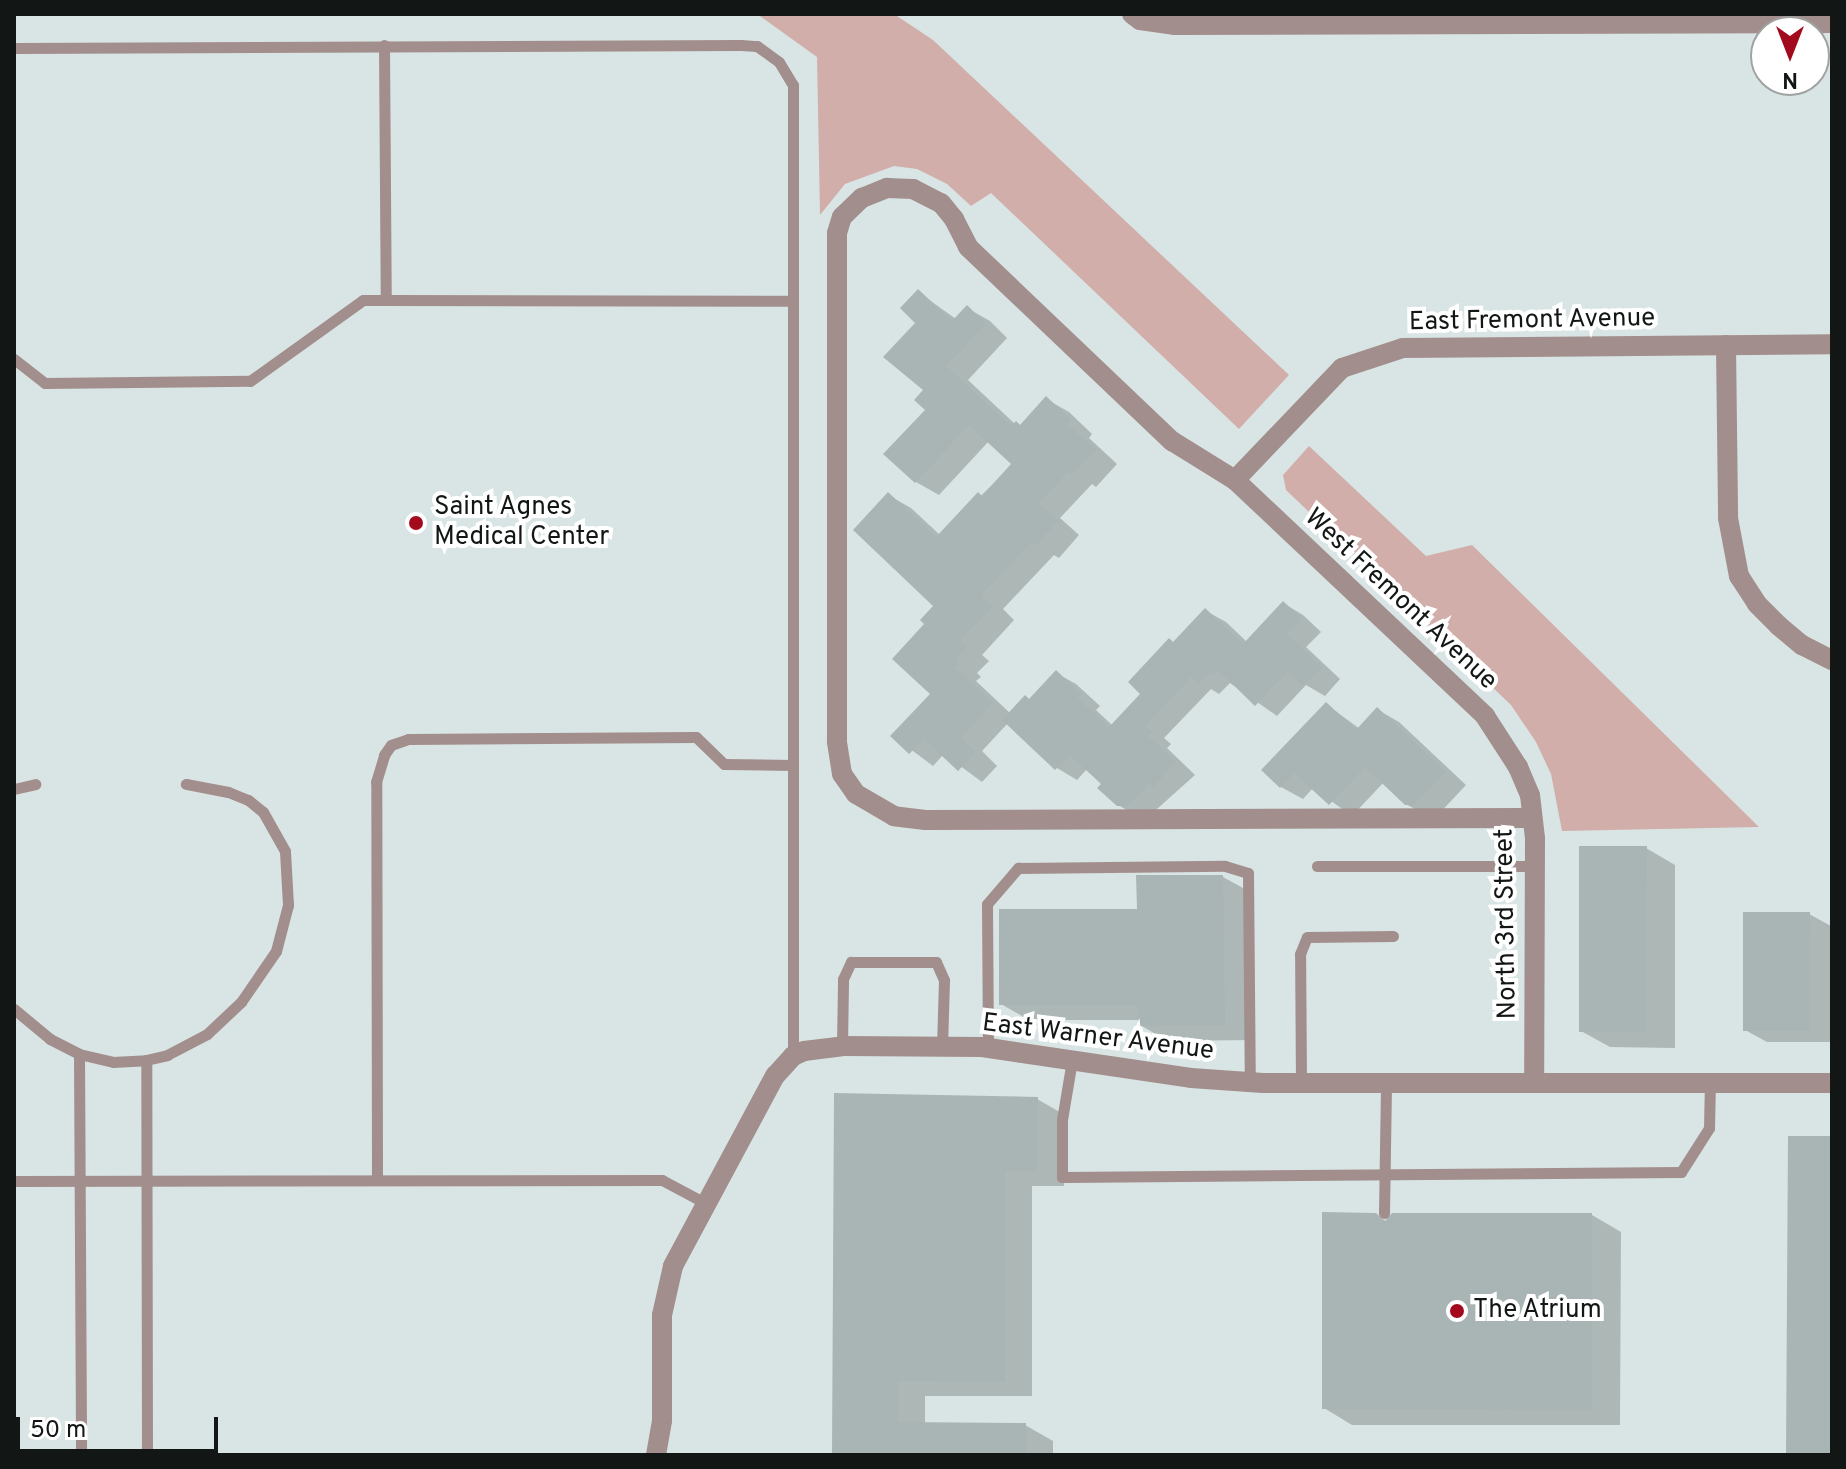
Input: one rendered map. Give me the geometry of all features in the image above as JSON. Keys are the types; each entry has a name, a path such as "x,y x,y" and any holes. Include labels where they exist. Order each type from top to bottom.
{"street":[{"path":"1132,14 1140,20 1174,25 1832,23"},
{"name":"West Fremont Avenue","path":"1518,767 1485,716 1235,480 1172,441 968,247 954,219 941,203 913,189 887,188 862,198 842,217 837,233 837,741 842,774 856,794 894,816 925,820 1532,818"},
{"name":"East Fremont Avenue","path":"1235,480 1342,368 1376,354 1433,345 1832,344"},
{"path":"1726,345 1728,518 1739,576 1757,604 1779,626 1802,645 1832,660"},
{"name":"North 3rd Street","path":"1518,767 1530,795 1532,818 1534,1082"},
{"name":"East Warner Avenue","path":"793,1056 842,1046 988,1048 1191,1078 1250,1082 1832,1083"},
{"path":"656,1455 662,1420 661,1332 667,1283 775,1076 793,1056"}],"lane":[{"path":"384,45 386,300"},
{"path":"14,48 741,45 757,46 787,72 793,85 793,1056"},
{"path":"14,359 45,383 250,381 363,300 792,301"},
{"path":"377,1180 376,782 384,755 391,745 408,739 696,737 724,764 793,765"},
{"path":"14,789 35,784"},
{"path":"14,1009 50,1039 79,1054 113,1062 167,1055 207,1034 241,1002 276,951 288,905 285,851 263,812 248,800 228,792 186,784"},
{"path":"988,1048 987,904 1018,868 1225,866 1248,873 1250,1082"},
{"path":"1317,866 1534,866"},
{"path":"1301,1083 1300,954 1307,937 1393,936"},
{"path":"842,1046 843,979 851,962 936,962 944,980 942,1046"},
{"path":"79,1054 81,1455"},
{"path":"146,1060 147,1455"},
{"path":"1072,1060 1062,1120 1062,1177 1681,1172 1709,1128 1710,1082"},
{"path":"1384,1213 1386,1082"},
{"path":"14,1181 662,1180 707,1204"}],"shaded area":[{"path":"757,14 894,14 933,40 1289,375 1239,429 991,193 971,206 947,184 917,169 894,166 845,184 820,215 817,57"},
{"path":"1309,446 1426,556 1472,545 1759,827 1562,831 1551,774 1536,742 1511,705 1286,490 1283,475"}],"building":[{"path":"918,289 952,321 967,305 986,324 946,366 1011,426 1016,421 1020,425 1046,396 1071,420 1067,424 1096,450 1072,475 1068,472 1039,503 1058,521 1035,546 1031,543 981,595 993,606 960,640 967,647 956,659 959,663 955,667 993,703 961,737 976,752 958,771 924,739 909,754 890,736 930,694 892,659 924,624 920,620 933,606 853,530 888,492 936,537 978,492 982,496 1011,464 969,425 915,483 883,454 925,410 914,400 923,390 883,357 915,323 900,308"},
{"path":"1283,601 1302,619 1287,634 1322,667 1303,686 1288,671 1255,706 1218,670 1213,675 1210,672 1198,684 1191,677 1145,726 1152,732 1148,736 1176,762 1153,787 1149,783 1128,806 1117,806 1097,788 1101,784 1070,755 1055,770 1002,720 1025,695 1029,699 1056,670 1081,694 1077,698 1109,727 1140,694 1128,682 1169,638 1173,642 1205,608 1243,644"},
{"path":"1326,702 1356,730 1377,707 1446,772 1414,805 1405,805 1365,767 1329,805 1294,773 1280,788 1261,770"},
{"path":"1579,846 1647,846 1646,1032 1579,1032"},
{"path":"1136,875 1223,875 1225,1025 1138,1026 1137,1005 999,1005 999,909 1137,909"},
{"path":"1743,912 1810,912 1809,1031 1743,1031"},
{"path":"834,1093 1038,1097 1037,1171 1005,1171 1005,1382 898,1381 898,1422 1026,1423 1026,1455 832,1455"},
{"path":"1788,1136 1832,1136 1832,1455 1786,1455"},
{"name":"The Atrium","path":"1322,1212 1376,1213 1385,1221 1392,1213 1592,1213 1592,1410 1322,1409"}],"place":[{"name":"Saint Agnes Medical Center","path":"416,523"},
{"name":"The Atrium","path":"1457,1311"}]}
